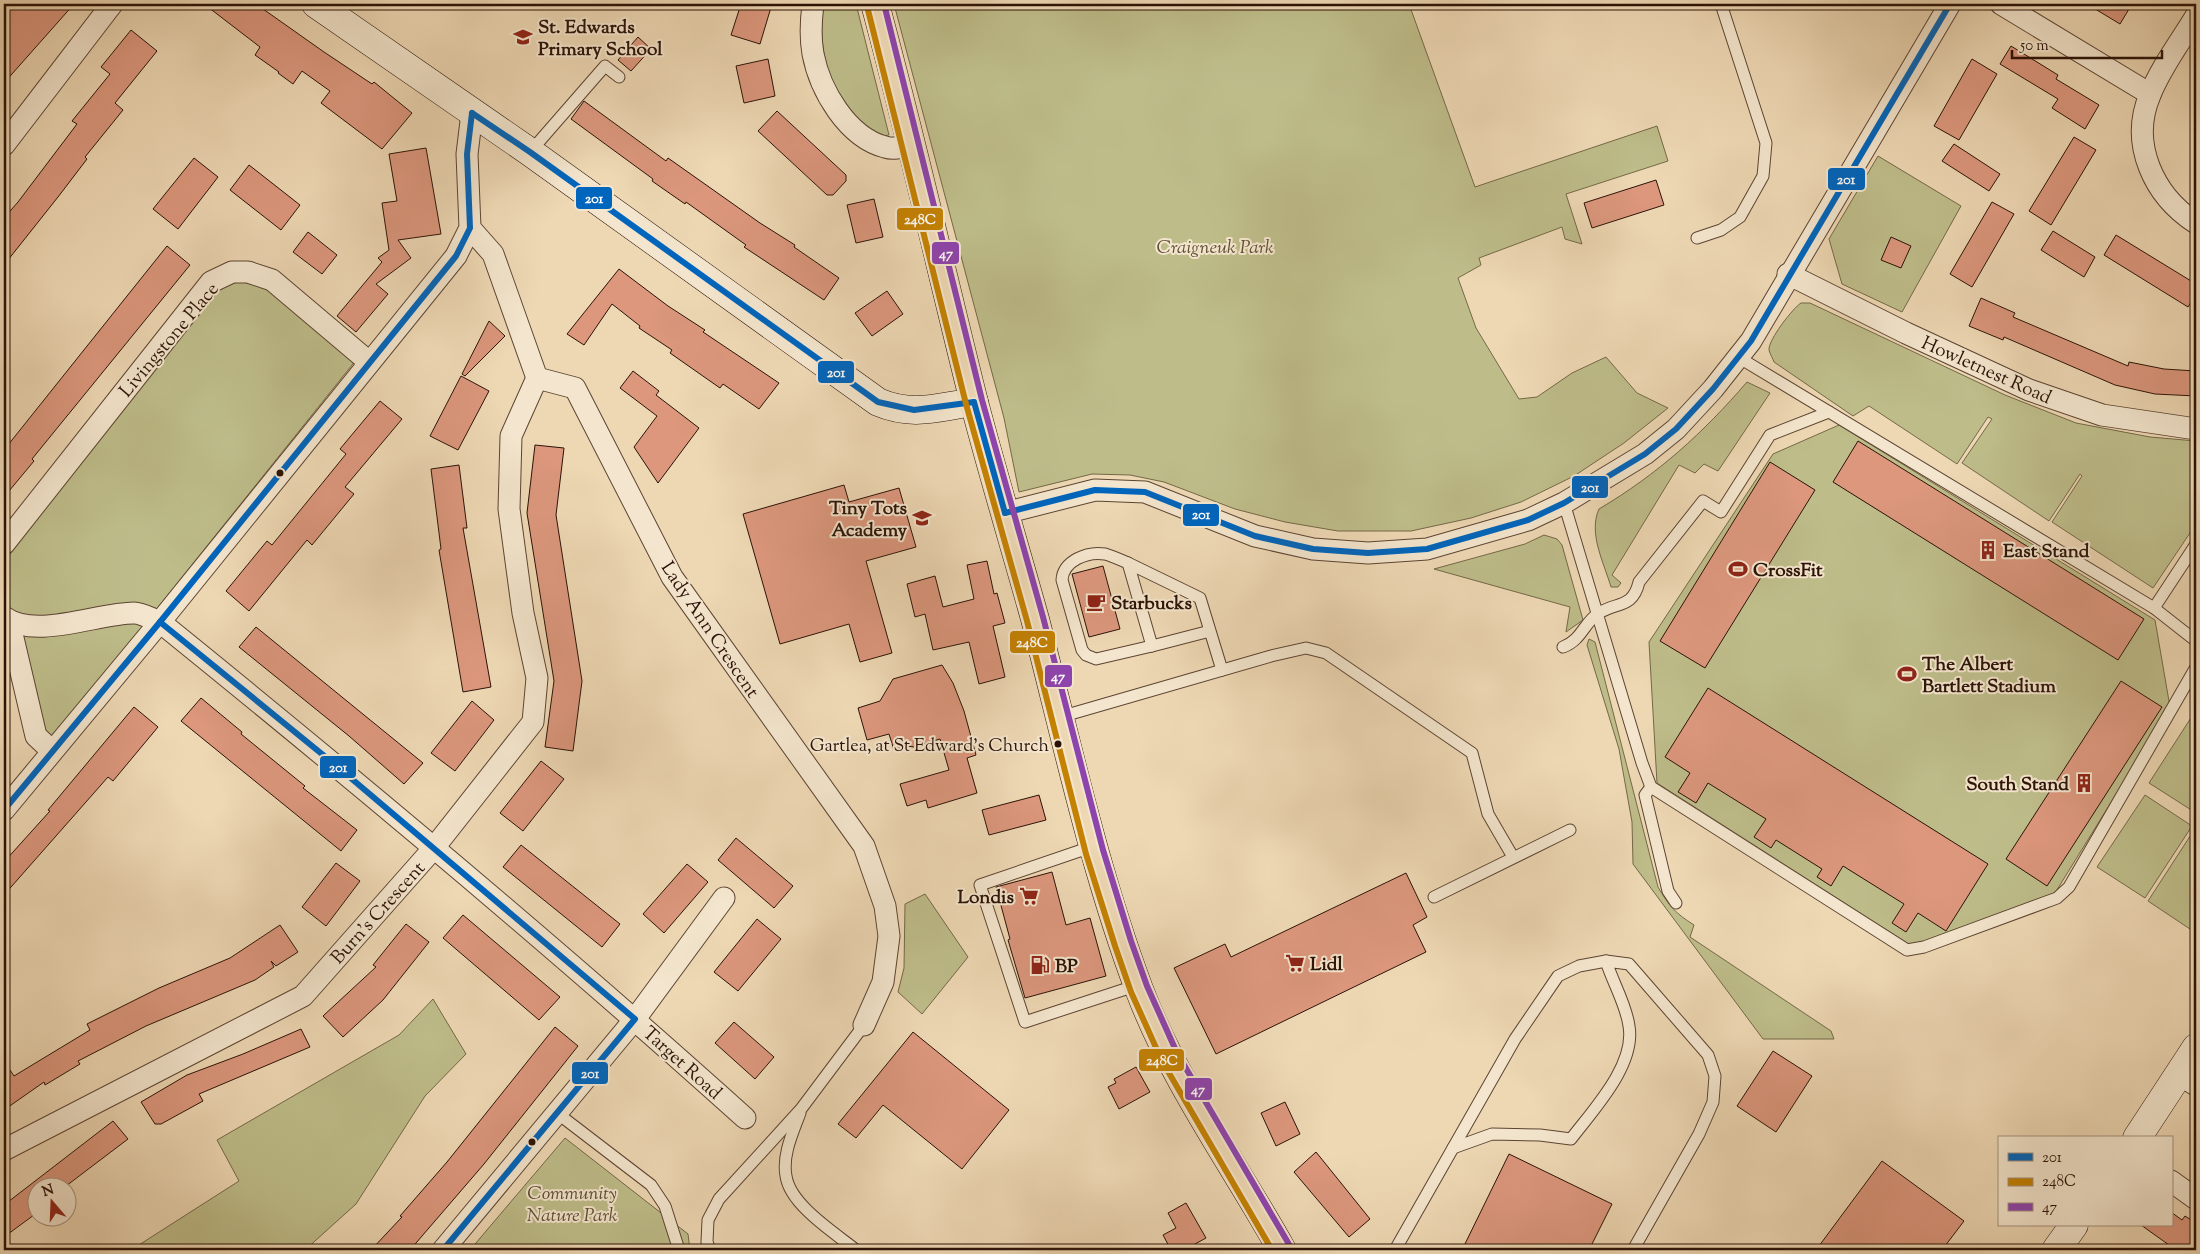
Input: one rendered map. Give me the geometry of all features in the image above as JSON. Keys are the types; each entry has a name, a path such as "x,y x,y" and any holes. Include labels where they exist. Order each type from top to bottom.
{"main road":[{"path":"875,4 912,145 974,402 1094,846 1138,985 1172,1065 1282,1250"}],"street":[{"path":"4,145 112,4"},
{"path":"316,4 530,152 878,402 895,409 914,412 974,402"},
{"path":"813,4 811,38 813,53 822,82 836,107 856,130 870,141 886,147 899,148 912,145"},
{"path":"1005,513 1095,490 1145,492 1255,536 1313,549 1368,552 1427,549 1528,520 1564,503 1645,454 1676,428 1714,389 1751,340 1788,274 1950,4"},
{"path":"2001,4 2150,94"},
{"path":"2196,16 2150,94 2144,113 2142,134 2150,168 2168,200 2196,223"},
{"path":"4,810 160,622 456,256 470,228 467,154 472,113"},
{"path":"470,228 493,254 536,378"},
{"name":"Livingstone Place","path":"4,544 211,282 232,272 248,272 272,280 369,362"},
{"name":"Howletnest Road","path":"1788,274 1906,333 2029,390 2102,416 2196,429"},
{"name":"Burn's Crescent","path":"4,1150 303,996 434,849 533,722 537,678 523,613 509,509 511,436 536,378"},
{"name":"Lady Ann Crescent","path":"536,378 575,388 672,577 864,846 885,906 889,936 883,982 864,1025"},
{"name":"Target Road","path":"6,619 38,627 136,613 160,622 333,763 635,1019 745,1118"},
{"path":"6,619 36,736 52,751"},
{"path":"443,1250 635,1019 724,898"},
{"path":"2139,1136 2186,1085 2196,1048"},
{"path":"2172,1182 2196,1199"},
{"path":"2056,1250 2073,1226"}],"lane":[{"path":"1697,238 1721,230 1740,217 1762,176 1766,143 1721,4"},
{"path":"530,152 605,66 619,77"},
{"path":"1738,357 2154,608 2196,641"},
{"path":"1563,647 1573,644 1598,613 1622,605 1631,599 1637,591 1639,582 1703,501 1722,512 1770,435 1829,412"},
{"path":"1564,503 1642,763 1651,787 1907,950 1924,947 2057,898 2069,887 2196,667"},
{"path":"2154,608 2196,544"},
{"path":"1210,631 1096,659 1086,655 1082,650 1062,580 1062,573 1067,565 1077,559 1092,554 1105,554 1200,598 1222,670"},
{"path":"1128,563 1152,646"},
{"path":"1060,717 1222,670 1306,648 1326,653 1472,753 1488,814 1513,857"},
{"path":"1651,787 1645,795 1668,891 1676,903"},
{"path":"1434,897 1570,830"},
{"path":"1094,846 980,885 1025,1022 1138,985"},
{"path":"1453,1148 1492,1134 1540,1135 1572,1139 1609,1088 1630,1047 1630,1027 1606,961"},
{"path":"1395,1250 1515,1038 1558,976 1579,966 1606,961 1629,964 1708,1055 1715,1076 1713,1102 1699,1134 1633,1250"},
{"path":"710,1250 707,1242 708,1220 719,1200 801,1109 864,1025"},
{"path":"801,1109 787,1151 786,1177 793,1196 856,1250"},
{"path":"557,1113 651,1185 666,1206 679,1250"}],"green space":[{"path":"822,4 856,4 889,135 878,134 862,124 850,111 833,83 824,54 821,22"},
{"name":"Craigneuk Park","path":"894,4 1409,4 1475,187 1657,126 1668,161 1566,194 1582,244 1565,239 1562,227 1479,258 1481,265 1458,278 1476,328 1519,399 1537,397 1572,373 1606,357 1637,393 1668,408 1624,443 1574,476 1521,502 1471,518 1411,531 1338,531 1285,522 1235,509 1164,482 1130,475 1092,474 1019,492 1004,418"},
{"path":"1878,156 1961,206 1902,312 1842,284 1829,239"},
{"path":"233,277 271,284 356,360 50,742 42,732 4,610 4,550 212,285"},
{"path":"1801,303 1810,303 2005,395 2076,423 2150,437 2196,441 2196,524 2153,588 2052,522 2082,476 2080,474 2049,521 1962,463 1992,419 1988,417 1957,464 1869,406 1853,416 1774,362 1769,350 1772,339 1787,317"},
{"path":"1747,382 1770,393 1718,471 1704,464 1695,473 1679,465 1612,575 1621,583 1618,587 1611,587 1596,538 1596,518 1599,509 1641,482 1679,452"},
{"name":"The Albert Bartlett Stadium","path":"1839,425 2155,620 2170,707 2055,893 1912,946 1657,783 1649,642 1773,454"},
{"path":"1544,535 1557,539 1562,545 1583,620 1566,632 1570,607 1434,569 1525,544"},
{"path":"1589,639 1595,642 1658,887 1662,894 1677,913 1694,925 1690,937 1831,1031 1834,1039 1763,1039 1633,864 1632,822 1619,749 1587,645"},
{"path":"2196,710 2196,813 2149,783"},
{"path":"2145,795 2192,826 2145,898 2097,867"},
{"path":"2196,827 2196,933 2148,901"},
{"path":"925,894 968,957 922,1014 898,992 904,968 905,904"},
{"path":"433,999 466,1054 425,1096 356,1204 305,1250 131,1250 239,1181 217,1140 399,1035"},
{"name":"Community Nature Park","path":"565,1138 688,1234 690,1250 470,1250"}],"building":[{"path":"12,4 74,4 4,83 4,13"},
{"path":"204,4 256,4 372,84 374,82 412,113 382,149 321,103 330,91 302,71 293,84 255,55 260,47"},
{"path":"741,4 772,4 760,44 731,35"},
{"path":"2087,4 2132,4 2120,24"},
{"path":"131,30 157,51 115,103 123,110 85,157 87,159 4,265 4,218 77,124 72,121 110,74 101,67"},
{"path":"638,37 651,49 631,71 618,60"},
{"path":"2011,46 2058,75 2056,79 2099,105 2085,129 2052,108 2058,99 2000,64"},
{"path":"768,59 775,96 744,103 736,66"},
{"path":"1972,59 1997,74 1959,140 1934,126"},
{"path":"584,101 666,161 668,158 760,223 795,245 794,247 839,278 824,300 744,247 746,245 686,202 685,204 652,181 653,179 571,119"},
{"path":"777,111 846,175 846,181 833,195 827,195 758,131"},
{"path":"2074,137 2096,150 2051,225 2029,211"},
{"path":"1954,144 2000,174 1989,191 1942,161"},
{"path":"426,148 441,234 398,240 411,258 376,284 388,294 356,332 337,316 382,262 378,258 389,250 382,203 397,201 389,154"},
{"path":"194,158 218,177 178,229 153,209"},
{"path":"249,165 300,205 281,230 230,190"},
{"path":"1656,180 1664,205 1592,228 1584,203"},
{"path":"874,199 883,237 856,243 847,205"},
{"path":"1992,202 2014,214 1972,287 1950,274"},
{"path":"2053,231 2095,257 2084,277 2041,250"},
{"path":"308,232 337,255 322,274 293,252"},
{"path":"2116,235 2196,284 2196,294 2188,307 2104,255"},
{"path":"1891,237 1911,246 1901,268 1881,260"},
{"path":"167,246 190,265 32,459 34,461 4,497 4,450"},
{"path":"619,269 668,306 705,330 703,332 779,383 759,409 723,384 720,388 670,353 672,350 639,328 640,326 612,304 584,345 567,334"},
{"path":"887,291 903,314 872,336 855,313"},
{"path":"1981,298 2015,313 2013,317 2128,366 2129,362 2164,369 2196,371 2196,396 2155,394 2115,385 2004,337 2003,340 1969,326"},
{"path":"489,321 505,336 465,376 462,374"},
{"path":"633,371 659,391 656,395 699,428 658,483 634,447 657,416 620,388"},
{"path":"461,376 489,391 458,450 430,436"},
{"path":"380,401 402,419 345,487 354,494 312,545 307,540 249,611 226,591 267,541 272,545 346,454 340,449"},
{"name":"East Stand","path":"1858,441 2144,619 2118,660 1833,482"},
{"path":"535,445 564,448 556,515 582,681 573,751 545,747 554,681 527,513"},
{"path":"1770,462 1815,490 1705,668 1660,641"},
{"path":"459,465 467,528 463,528 491,687 463,692 439,550 441,549 431,469"},
{"path":"844,485 849,502 899,488 916,547 866,561 892,653 860,662 849,624 780,644 743,514"},
{"path":"987,561 994,594 997,593 1005,623 993,626 1005,677 979,684 969,642 933,650 925,614 915,617 907,584 935,576 943,607 974,599 967,565"},
{"name":"Starbucks","path":"1103,566 1120,629 1089,637 1072,574"},
{"path":"256,627 423,763 404,784 349,736 239,647"},
{"path":"942,665 953,683 964,711 976,755 967,758 977,793 928,808 926,800 907,806 900,784 949,770 940,739 914,747 907,746 894,750 889,734 867,740 858,708 880,701 893,679"},
{"name":"South Stand","path":"2121,681 2162,707 2047,886 2006,859"},
{"path":"1708,688 1988,864 1946,931 1918,913 1906,932 1892,923 1904,904 1843,866 1831,886 1817,877 1822,869 1776,840 1771,848 1754,837 1766,819 1708,783 1696,803 1678,792 1690,773 1665,757"},
{"path":"201,698 242,732 241,734 305,786 303,788 357,830 341,851 181,721"},
{"path":"472,701 494,720 455,771 431,753"},
{"path":"134,707 158,727 113,781 108,777 4,895 4,862 50,811 48,810"},
{"path":"541,761 564,779 523,831 500,813"},
{"path":"1039,795 1046,820 989,835 982,810"},
{"path":"736,838 793,886 774,908 718,860"},
{"path":"521,845 620,924 602,947 503,867"},
{"path":"336,863 360,881 326,926 302,907"},
{"path":"687,864 708,882 664,933 643,914"},
{"path":"1052,872 1066,925 1090,918 1106,976 1025,998 1008,940 1010,939 996,887"},
{"name":"Lidl","path":"1406,873 1427,917 1413,925 1426,952 1216,1054 1174,968 1225,944 1231,957"},
{"path":"463,915 560,997 539,1020 443,938"},
{"path":"757,919 781,939 738,991 714,972"},
{"path":"406,924 429,942 383,1000 343,1037 323,1016 376,967 373,965"},
{"path":"280,925 298,952 276,966 271,961 274,967 255,980 146,1026 78,1061 80,1064 45,1085 44,1082 4,1110 4,1061 14,1076 90,1030 87,1024 159,988 230,958"},
{"path":"734,1022 774,1057 755,1079 715,1043"},
{"path":"555,1027 578,1046 484,1164 410,1250 371,1250 402,1217 400,1216 447,1162"},
{"path":"301,1029 310,1047 199,1094 203,1101 161,1124 155,1124 141,1102 187,1075"},
{"path":"913,1032 1009,1110 962,1169 883,1105 856,1138 838,1124"},
{"path":"1773,1051 1812,1076 1776,1132 1737,1106"},
{"path":"1136,1067 1150,1092 1119,1109 1108,1087 1116,1083 1114,1079"},
{"path":"1285,1102 1300,1134 1276,1146 1261,1113"},
{"path":"113,1121 128,1139 78,1177 42,1176"},
{"path":"1316,1152 1370,1219 1349,1237 1294,1172"},
{"path":"1509,1154 1612,1204 1589,1250 1462,1250"},
{"path":"1882,1161 1964,1221 1942,1250 1816,1250"},
{"path":"28,1187 28,1219 4,1237 4,1205"},
{"path":"1186,1203 1206,1238 1184,1250 1171,1250 1163,1235 1176,1228 1168,1213"},
{"path":"2172,1213 2182,1220 2185,1216 2196,1223 2196,1236 2186,1250 2176,1250 2142,1226 2172,1226"}],"transit line":[{"name":"47","path":"884,4 982,400 1043,617 1103,850 1131,941 1147,986 1177,1053 1290,1246"},
{"name":"201","path":"1005,513 1095,490 1145,492 1255,536 1313,549 1368,553 1427,549 1528,520 1564,503 1645,454 1676,429 1713,389 1751,341 1950,4"},
{"name":"248C","path":"867,6 966,404 1027,621 1086,854 1115,946 1131,992 1162,1061 1272,1250"},
{"name":"201","path":"472,113 530,152 878,402 914,410 974,402"},
{"name":"201","path":"4,810 160,622 456,256 470,228 467,154 472,113"},
{"name":"201","path":"974,402 1005,513"},
{"name":"201","path":"160,622 333,763 635,1019 443,1250"}],"place":[{"name":"St. Edwards Primary School","path":"523,37"},
{"name":"Tiny Tots Academy","path":"922,518"},
{"name":"East Stand","path":"1988,550"},
{"name":"CrossFit","path":"1738,569"},
{"name":"Starbucks","path":"1096,602"},
{"name":"The Albert Bartlett Stadium","path":"1907,674"},
{"name":"Gartlea, at St Edward's Church","path":"1058,744"},
{"name":"South Stand","path":"2084,783"},
{"name":"Londis","path":"1029,896"},
{"name":"Lidl","path":"1295,963"},
{"name":"BP","path":"1040,965"}]}
